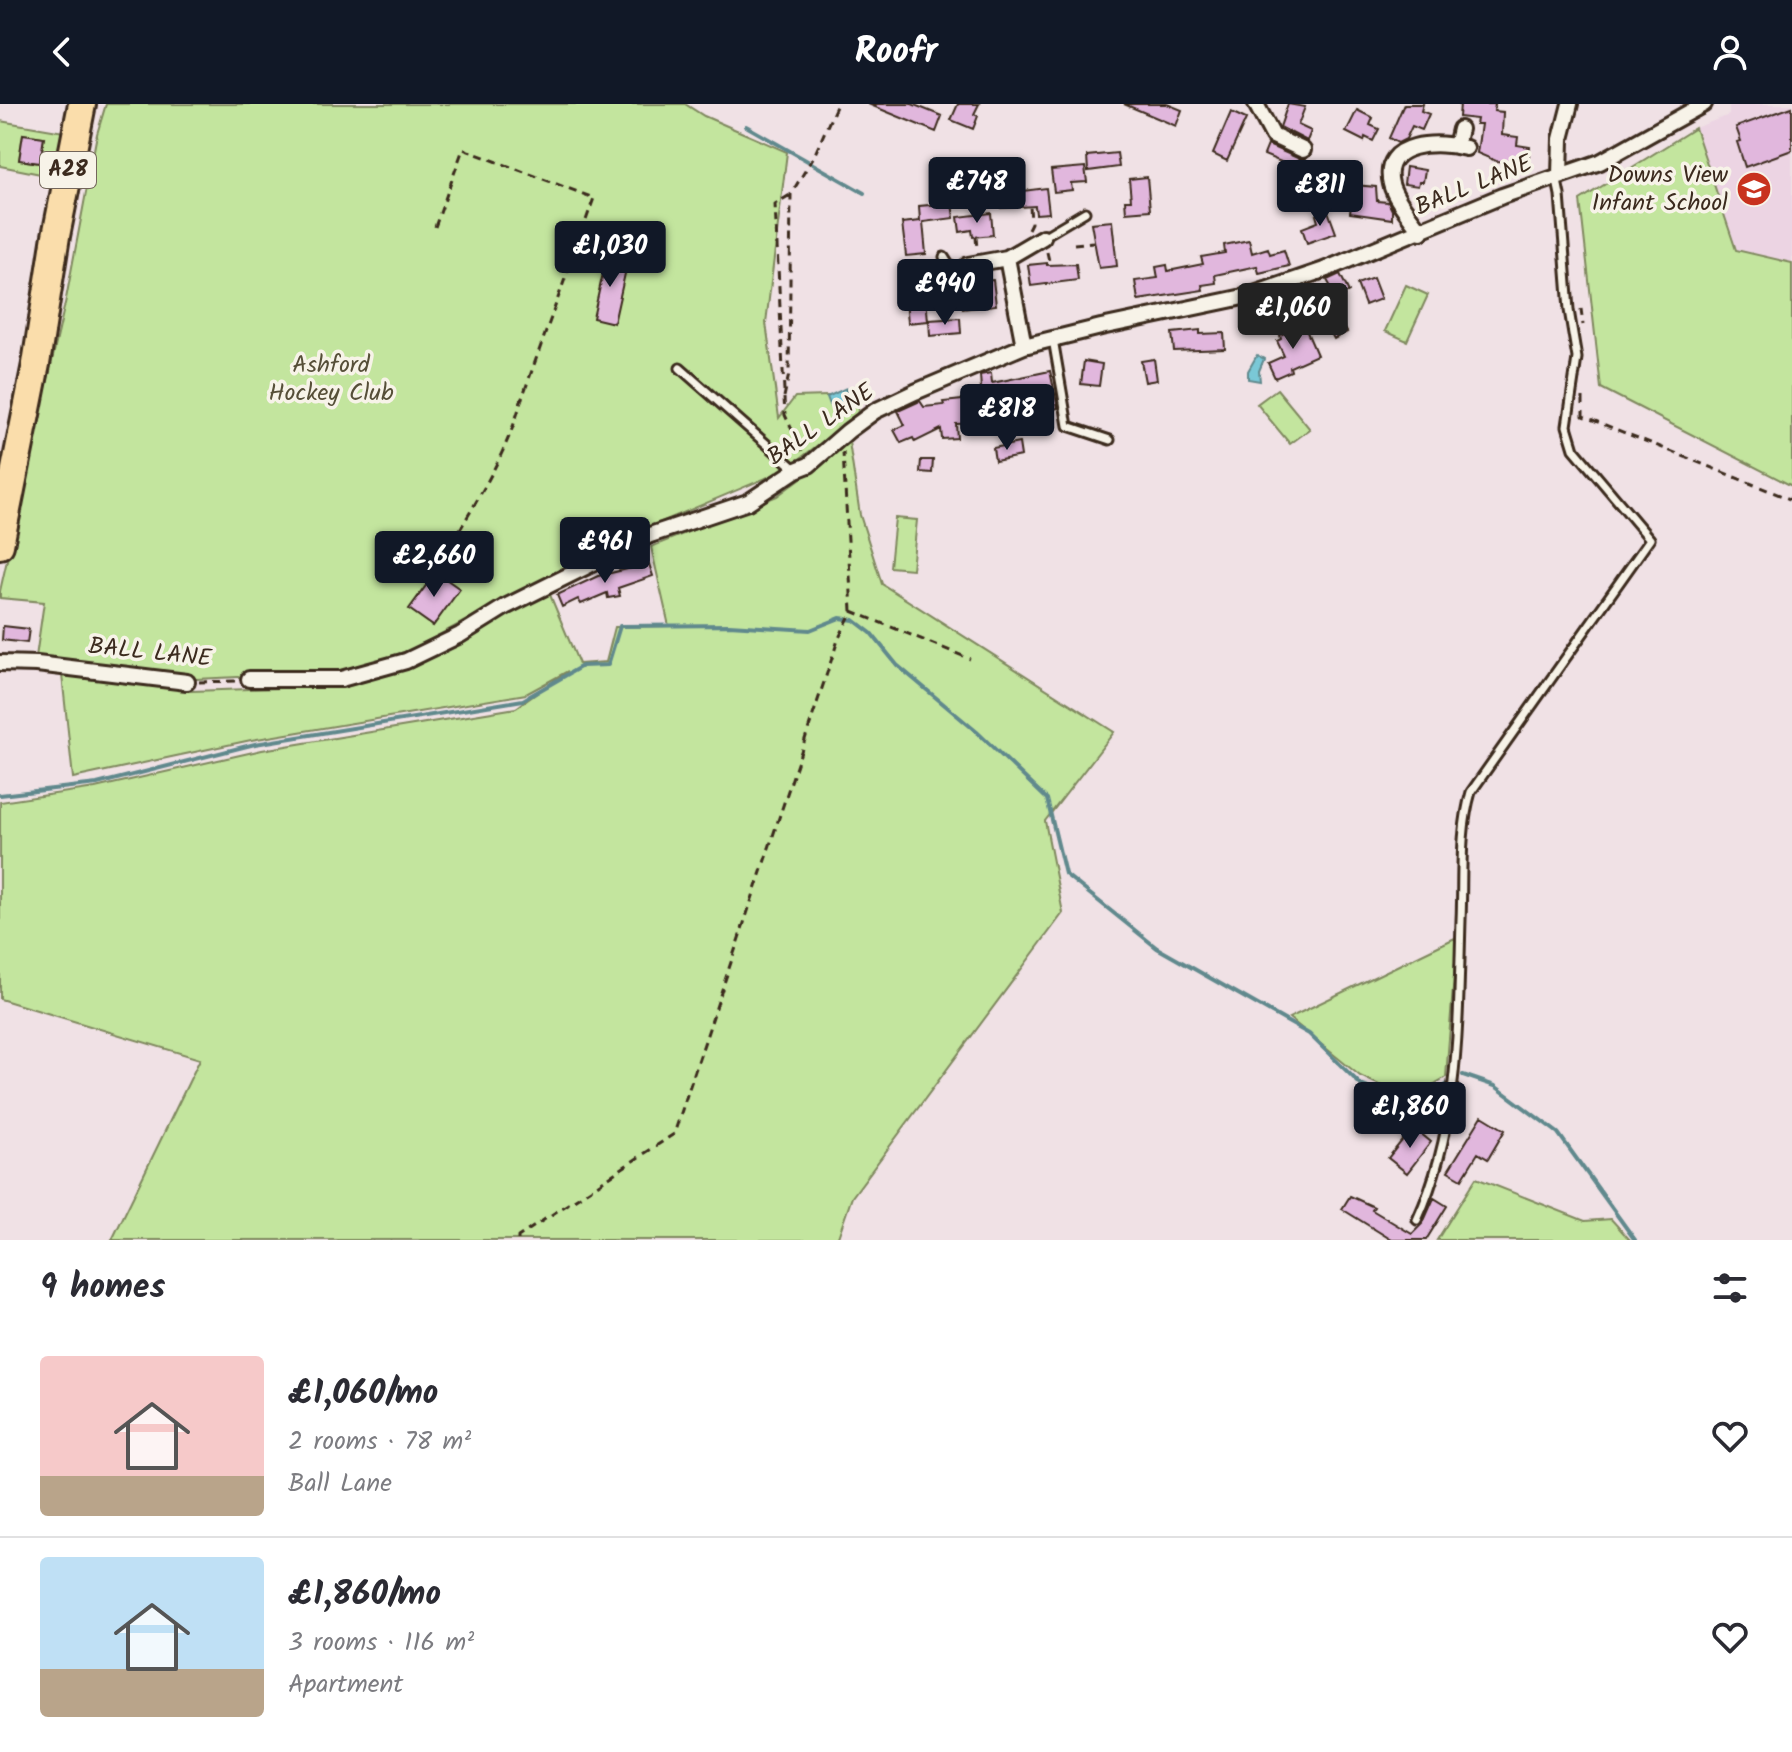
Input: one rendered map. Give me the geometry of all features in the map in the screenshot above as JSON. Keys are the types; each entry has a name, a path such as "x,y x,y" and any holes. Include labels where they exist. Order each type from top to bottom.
{"highway":[{"name":"A28","path":"0,545 82,104"}],"street":[{"path":"1256,104 1273,136 1303,150"},
{"path":"1558,176 1561,139 1570,104"},
{"name":"BALL LANE","path":"249,679 341,679 406,661 460,635 505,607 650,535 748,502 803,467 875,411 1024,346 1248,296 1324,270 1502,196 1600,162 1704,104"},
{"path":"1421,232 1393,189 1390,179 1393,164 1400,154 1420,145 1434,142 1461,147 1460,129"},
{"path":"968,265 1007,258 1043,237"},
{"path":"1007,258 1024,346"},
{"name":"BALL LANE","path":"0,663 50,665 187,682"}],"lane":[{"path":"1417,1220 1432,1188 1448,1131 1461,921 1463,818 1471,792 1650,539 1574,449 1567,426 1577,358 1569,310 1558,176"},
{"path":"1043,237 1085,212"},
{"path":"944,257 951,268"},
{"path":"943,277 951,268 968,265"},
{"path":"1053,339 1068,426 1110,440"},
{"path":"680,368 803,467"}],"path":[{"path":"803,467 785,415 775,204 791,194 814,156 837,104"},
{"path":"435,227 463,149 594,198 521,401 516,423 436,569"},
{"path":"784,397 789,374 791,194"},
{"path":"1024,232 1031,223 1030,206"},
{"path":"1074,244 1093,242"},
{"path":"1580,306 1583,333"},
{"path":"1583,389 1583,416 1792,500"},
{"path":"518,1240 518,1237 674,1134 851,613 842,436"},
{"path":"851,613 970,659"},
{"name":"BALL LANE","path":"187,682 249,679"}],"shaded area":[{"name":"Downs View Infant School","path":"1792,104 1792,263 1736,250 1695,128 1729,115 1729,106"}],"green space":[{"name":"Ashford Hockey Club","path":"106,104 685,104 704,116 787,152 766,323 779,418 795,397 861,395 857,415 785,470 604,546 413,649 344,672 196,679 36,657 44,602 0,598 0,591 66,299 97,134"},
{"path":"0,121 64,132 56,177 0,166","holes":["23,134 44,137 40,163 19,160"]},
{"path":"1695,128 1736,250 1792,263 1792,486 1601,388 1580,200"},
{"path":"1406,285 1428,295 1407,341 1385,331"},
{"path":"1277,389 1310,429 1290,444 1257,404"},
{"path":"849,442 860,515 882,584 1114,732 1045,821 1063,913 852,1197 837,1240 112,1240 200,1059 0,999 0,802 95,788 262,750 516,708 568,671 526,694 251,740 73,778 62,675 191,691 338,686 412,668 548,590 579,664 606,662 615,627 669,626 651,547 777,496"},
{"path":"895,518 917,520 912,569 890,567"},
{"path":"1457,937 1446,1077 1409,1099 1360,1076 1289,1018"},
{"path":"1476,1178 1585,1221 1611,1219 1630,1240 1437,1240"}],"water":[{"path":"1257,355 1264,359 1259,371 1260,381 1248,379 1248,371"},
{"path":"846,388 845,409 834,415 827,397"}],"building":[{"path":"868,104 912,104 942,116 936,132"},
{"path":"958,104 979,104 974,114 978,116 973,129 951,120"},
{"path":"1124,104 1167,104 1182,110 1176,126"},
{"path":"1288,104 1305,107 1298,125 1311,131 1307,141 1280,127"},
{"path":"1404,104 1423,104 1421,111 1429,114 1422,130 1412,126 1406,139 1398,143 1389,138"},
{"path":"1460,104 1495,104 1494,111 1503,112 1502,135 1518,137 1517,145 1530,147 1528,164 1496,161 1477,153 1481,124 1476,124 1477,119 1459,117"},
{"path":"1792,107 1792,150 1745,167 1736,127"},
{"path":"1357,110 1373,118 1370,125 1379,129 1373,141 1365,137 1364,141 1346,132"},
{"path":"1231,112 1246,119 1227,161 1213,154"},
{"path":"23,134 44,137 40,163 19,160"},
{"path":"1268,145 1302,160 1298,169 1264,155"},
{"path":"1117,153 1119,167 1088,171 1087,156"},
{"path":"1085,167 1087,182 1071,183 1072,190 1054,192 1051,170"},
{"path":"1406,167 1425,170 1423,182 1419,182 1418,186 1404,184"},
{"path":"1147,177 1150,210 1126,212 1125,200 1131,200 1129,179"},
{"path":"1354,185 1376,187 1377,201 1388,202 1392,219 1350,213"},
{"path":"1046,188 1049,213 1036,214 1035,206 1001,208 999,194"},
{"path":"952,203 954,218 923,222 926,254 906,256 902,223 920,221 919,206"},
{"path":"1328,211 1336,233 1307,243 1302,228 1318,222 1316,215"},
{"path":"991,213 993,235 973,237 972,230 960,232 958,217"},
{"path":"1112,221 1117,266 1099,268 1091,223"},
{"path":"1249,240 1252,253 1268,248 1270,254 1284,250 1289,266 1259,273 1257,266 1215,275 1216,283 1202,285 1203,290 1138,300 1135,281 1158,278 1156,267 1167,265 1168,271 1203,264 1201,257 1225,253 1224,245"},
{"path":"607,255 628,260 614,323 593,318"},
{"path":"1076,264 1078,280 1031,286 1028,265"},
{"path":"1340,274 1349,292 1337,298 1327,280"},
{"path":"1373,278 1381,299 1365,305 1357,284"},
{"path":"993,280 996,305 963,309 961,293 980,291 979,281"},
{"path":"925,286 928,321 908,323 905,288"},
{"path":"1337,315 1347,332 1334,339 1325,322"},
{"path":"960,318 961,333 930,336 929,320"},
{"path":"1304,325 1317,355 1290,367 1291,371 1275,378 1268,363 1284,356 1277,341 1281,339 1280,335"},
{"path":"1200,330 1200,334 1224,333 1225,349 1174,351 1172,333"},
{"path":"1154,359 1157,380 1145,382 1141,361"},
{"path":"1084,361 1102,364 1099,386 1081,384"},
{"path":"1050,371 1058,408 1040,412 1037,400 1008,408 1006,400 982,402 980,375 991,373 992,383"},
{"path":"980,394 982,423 956,424 957,438 942,439 941,429 915,442 913,438 901,443 894,430 905,425 898,411 920,401 924,407 944,405 943,402 962,400 962,396"},
{"path":"1019,443 1021,456 995,461 993,448"},
{"path":"921,460 933,460 932,473 920,472"},
{"path":"649,564 653,576 618,588 620,596 608,598 607,593 581,604 578,599 562,607 557,595 598,576"},
{"path":"436,572 460,589 433,626 409,609"},
{"path":"3,626 29,629 27,643 2,640"},
{"path":"1482,1116 1505,1130 1488,1159 1478,1153 1462,1179 1448,1171"},
{"path":"1413,1127 1431,1142 1407,1173 1388,1158"},
{"path":"1350,1196 1374,1207 1372,1210 1412,1234 1423,1223 1434,1198 1447,1206 1426,1240 1392,1240 1342,1209"}],"waterway":[{"path":"746,126 864,193"},
{"path":"0,795 97,784 255,744 523,700 582,666 608,665 620,626 729,625 810,630 840,618 854,620 871,633 897,665 977,732 1047,799 1065,874 1157,948 1309,1034 1361,1085 1415,1107 1452,1081"},
{"path":"1463,1075 1495,1086 1558,1133 1635,1240"}],"place":[{"name":"Downs View Infant School","path":"1754,189"}]}
